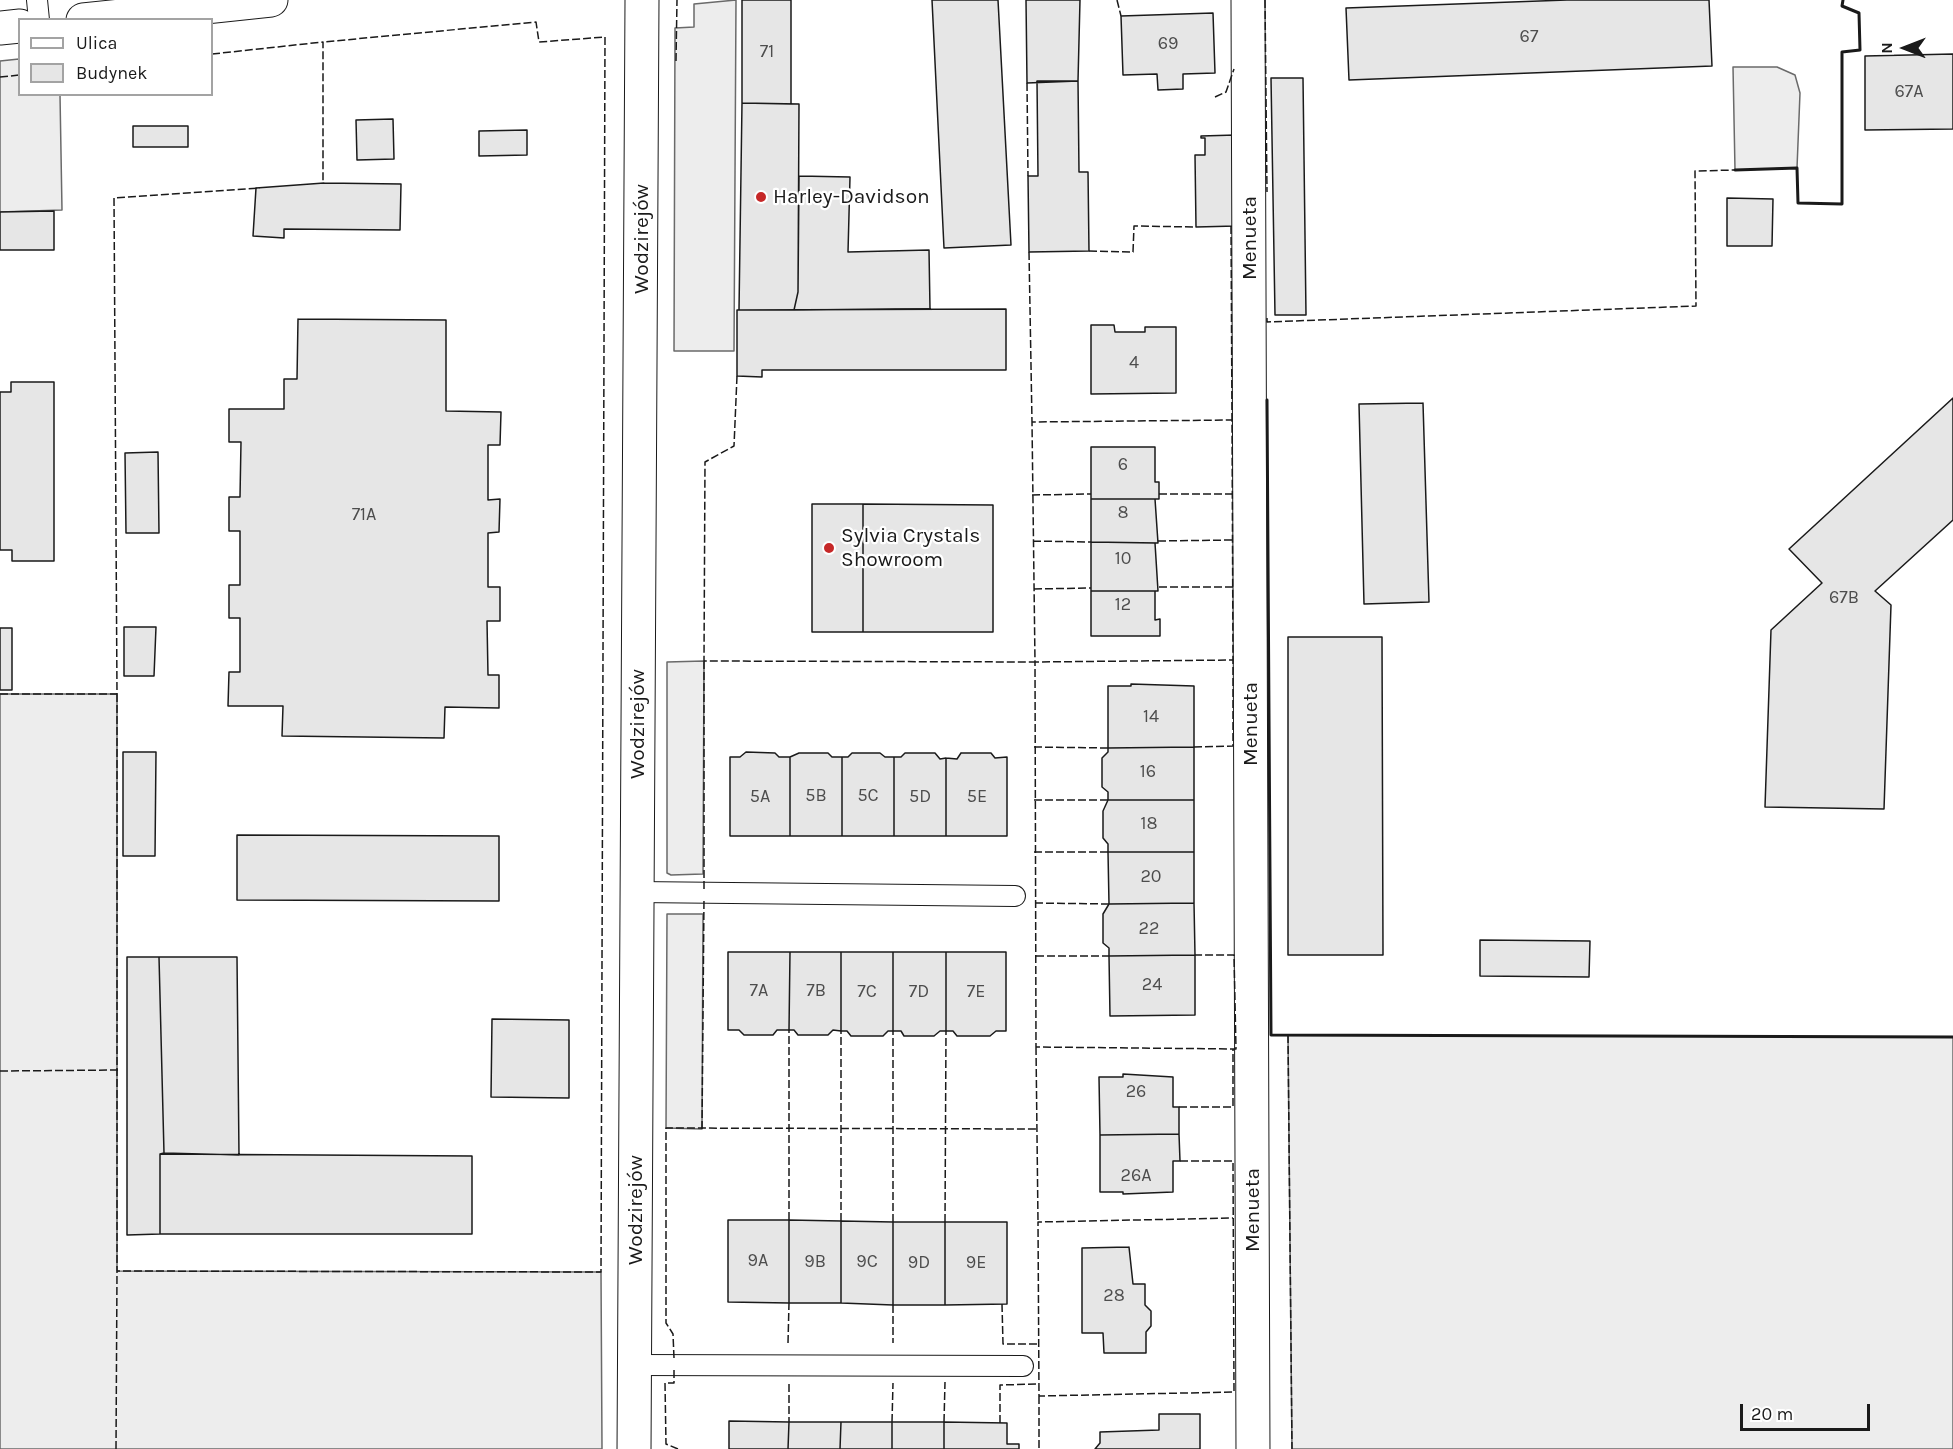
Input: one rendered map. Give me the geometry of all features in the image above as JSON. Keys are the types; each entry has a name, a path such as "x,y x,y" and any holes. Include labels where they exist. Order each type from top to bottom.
{"street":[{"path":"103,18 271,0"},
{"name":"Wodzirejów","path":"634,1449 642,0"},
{"name":"Menueta","path":"1248,0 1253,1449"},
{"path":"0,28 18,26"}],"lane":[{"path":"37,0 39,18"},
{"path":"637,892 1015,896"},
{"path":"634,1365 1023,1366"}],"shaded area":[{"path":"736,0 734,351 674,351 675,28 694,27 694,4"},
{"path":"18,59 18,96 60,96 62,210 0,212 0,61"},
{"path":"1733,67 1777,67 1795,75 1800,93 1797,168 1735,170"},
{"path":"704,661 703,874 671,875 667,873 667,662"},
{"path":"0,694 117,694 117,1271 601,1272 602,1449 0,1449"},
{"path":"667,914 703,914 702,1129 666,1128"},
{"path":"1288,1035 1953,1037 1953,1449 1292,1449"}],"building":[{"path":"742,0 791,0 791,104 742,103"},
{"path":"932,0 998,0 1011,245 944,248"},
{"path":"1026,0 1080,0 1078,81 1027,83"},
{"path":"1567,0 1709,0 1712,66 1349,80 1346,8"},
{"path":"1213,13 1215,73 1183,74 1183,89 1158,90 1157,74 1123,75 1121,16"},
{"path":"1953,54 1953,129 1865,130 1865,56"},
{"path":"1271,78 1303,78 1306,315 1275,315"},
{"path":"1037,81 1078,81 1079,172 1088,172 1089,251 1029,252 1028,176 1038,176"},
{"path":"742,103 799,104 798,292 794,310 739,310"},
{"path":"393,119 394,159 357,160 356,120"},
{"path":"133,126 188,126 188,147 133,147"},
{"path":"527,130 527,155 479,156 479,131"},
{"path":"1236,135 1236,226 1196,227 1195,155 1205,155 1205,138 1201,136"},
{"path":"799,176 850,177 848,252 929,250 930,309 794,310 798,292"},
{"path":"324,183 401,184 400,230 284,229 284,238 253,236 256,188"},
{"path":"1727,198 1773,199 1772,246 1727,246"},
{"path":"54,211 54,250 0,250 0,212"},
{"path":"1006,309 1006,370 762,370 762,377 737,376 737,310"},
{"path":"298,319 446,320 446,411 501,412 500,445 488,445 488,500 500,499 499,532 488,533 488,587 500,587 500,621 487,621 488,675 499,675 499,708 445,707 444,738 282,736 283,706 228,706 229,672 240,672 240,618 229,618 229,585 240,585 240,531 229,531 229,497 240,497 241,442 229,442 229,409 284,409 284,379 297,379"},
{"path":"1091,325 1114,325 1115,332 1145,332 1145,327 1176,327 1176,393 1091,394"},
{"path":"11,382 54,382 54,561 12,561 12,550 0,550 0,392 11,392"},
{"path":"1953,398 1953,520 1875,591 1891,605 1884,809 1765,807 1771,630 1822,583 1789,549"},
{"path":"1423,403 1429,602 1364,604 1359,404"},
{"path":"1091,447 1155,447 1155,482 1159,482 1159,499 1091,499"},
{"path":"158,452 159,533 126,533 125,453"},
{"path":"1091,499 1155,499 1158,543 1091,542"},
{"path":"812,504 863,504 863,632 812,632"},
{"path":"863,504 993,505 993,632 863,632"},
{"path":"1091,542 1155,543 1158,591 1091,591"},
{"path":"1091,591 1155,591 1155,620 1160,619 1160,636 1091,636"},
{"path":"124,627 156,627 154,676 124,676"},
{"path":"0,628 12,628 12,690 0,690"},
{"path":"1288,637 1382,637 1383,955 1288,955"},
{"path":"1131,684 1194,686 1194,747 1108,748 1108,686 1131,686"},
{"path":"1194,747 1194,800 1108,800 1108,792 1102,787 1102,758 1108,752 1108,748"},
{"path":"123,752 156,752 155,856 123,856"},
{"path":"746,752 775,753 779,757 790,757 790,836 730,836 730,757 740,757"},
{"path":"799,753 828,753 832,757 842,757 842,836 790,836 790,757"},
{"path":"852,753 880,753 885,757 894,757 894,836 842,836 842,757 848,757"},
{"path":"905,753 935,753 940,759 946,758 946,836 894,836 894,757 901,757"},
{"path":"961,753 991,753 995,758 1007,757 1007,836 946,836 946,758 957,759"},
{"path":"1108,800 1194,800 1194,852 1108,852 1108,844 1103,838 1103,811"},
{"path":"237,835 499,836 499,901 237,900"},
{"path":"1108,852 1194,852 1194,903 1109,904"},
{"path":"1194,903 1195,955 1109,956 1109,948 1103,943 1103,914 1109,904"},
{"path":"1480,940 1590,941 1589,977 1480,976"},
{"path":"728,952 790,952 789,1030 777,1030 773,1035 744,1035 739,1030 728,1030"},
{"path":"790,952 841,952 841,1031 833,1030 828,1035 798,1035 794,1030 789,1030"},
{"path":"841,952 893,952 893,1031 888,1031 883,1036 851,1036 847,1031 841,1031"},
{"path":"893,952 946,952 946,1031 940,1031 934,1036 904,1036 901,1031 893,1031"},
{"path":"946,952 1006,952 1006,1031 996,1031 990,1036 957,1036 953,1031 946,1031"},
{"path":"1195,955 1195,1015 1110,1016 1109,956"},
{"path":"127,957 159,957 164,1153 160,1154 160,1234 127,1235"},
{"path":"159,957 237,957 239,1155 164,1153"},
{"path":"492,1019 569,1020 569,1098 491,1097"},
{"path":"1123,1074 1173,1077 1173,1107 1179,1107 1179,1134 1100,1135 1099,1077 1123,1077"},
{"path":"1179,1134 1180,1161 1173,1161 1173,1192 1123,1194 1123,1192 1100,1192 1100,1135"},
{"path":"160,1154 472,1156 472,1234 160,1234"},
{"path":"728,1220 789,1220 789,1303 728,1302"},
{"path":"789,1220 841,1221 841,1303 789,1303"},
{"path":"841,1221 893,1222 893,1305 841,1303"},
{"path":"893,1222 945,1222 945,1305 893,1305"},
{"path":"945,1222 1007,1222 1007,1304 945,1305"},
{"path":"1129,1247 1133,1284 1145,1284 1145,1305 1151,1311 1151,1326 1146,1332 1146,1353 1104,1353 1103,1333 1082,1333 1082,1248"},
{"path":"1159,1414 1200,1414 1200,1449 1095,1449 1100,1443 1100,1432 1159,1430"},
{"path":"729,1421 789,1422 788,1449 729,1449"},
{"path":"789,1422 841,1422 840,1449 788,1449"},
{"path":"841,1422 892,1422 892,1449 840,1449"},
{"path":"892,1422 944,1422 944,1449 892,1449"},
{"path":"944,1422 1007,1423 1007,1444 1019,1444 1019,1449 944,1449"}],"fence":[{"path":"676,61 677,0"},
{"path":"1117,0 1121,16"},
{"path":"1265,0 1267,192"},
{"path":"117,694 117,1271 601,1272 605,37 539,42 536,22 323,42"},
{"path":"213,54 323,42 323,183"},
{"path":"1215,97 1226,92 1234,69"},
{"path":"0,77 18,75"},
{"path":"1027,83 1028,176"},
{"path":"1267,318 1267,322 1696,306 1695,171 1735,170"},
{"path":"0,694 117,694 114,198 260,188"},
{"path":"1089,251 1133,252 1134,226 1196,227"},
{"path":"1231,226 1232,420"},
{"path":"1029,252 1032,422"},
{"path":"737,376 734,446 705,462 704,661 1035,662 1032,422 1232,420 1233,660"},
{"path":"1032,495 1091,494"},
{"path":"1159,494 1233,494"},
{"path":"1158,541 1233,540"},
{"path":"1033,541 1091,542"},
{"path":"1159,587 1233,587"},
{"path":"1034,589 1091,588"},
{"path":"1194,747 1233,746 1233,660 1035,662 1036,1047 1236,1049 1234,955 1195,955"},
{"path":"704,661 704,889"},
{"path":"1034,747 1108,748"},
{"path":"1034,800 1108,800"},
{"path":"1034,852 1108,852"},
{"path":"702,1129 704,898"},
{"path":"1035,903 1109,904"},
{"path":"1036,956 1109,956"},
{"path":"789,1030 789,1220"},
{"path":"841,1031 841,1221"},
{"path":"893,1031 893,1222"},
{"path":"945,1222 946,1031"},
{"path":"1288,1035 1292,1449"},
{"path":"1036,1047 1038,1222"},
{"path":"1179,1107 1233,1107 1233,1049"},
{"path":"0,1071 119,1070"},
{"path":"674,1358 673,1334 666,1323 666,1128 1037,1129"},
{"path":"1180,1161 1233,1161 1234,1392 1039,1396 1038,1222 1233,1218"},
{"path":"116,1449 117,1271"},
{"path":"788,1343 789,1303"},
{"path":"1002,1304 1003,1344 1039,1344"},
{"path":"893,1305 893,1343"},
{"path":"674,1370 674,1383 665,1383 666,1444 678,1449"},
{"path":"944,1422 945,1382"},
{"path":"892,1422 893,1383"},
{"path":"789,1384 789,1422"},
{"path":"1000,1423 1000,1385 1039,1384"},
{"path":"1039,1396 1039,1449"}],"wall":[{"path":"1735,170 1797,168 1798,203 1842,204 1842,52 1860,50 1859,13 1842,6 1843,0"},
{"path":"1267,400 1271,1035 1953,1037"}],"place":[{"name":"Harley-Davidson","path":"761,197"},
{"name":"Sylvia Crystals Showroom","path":"829,548"}]}
